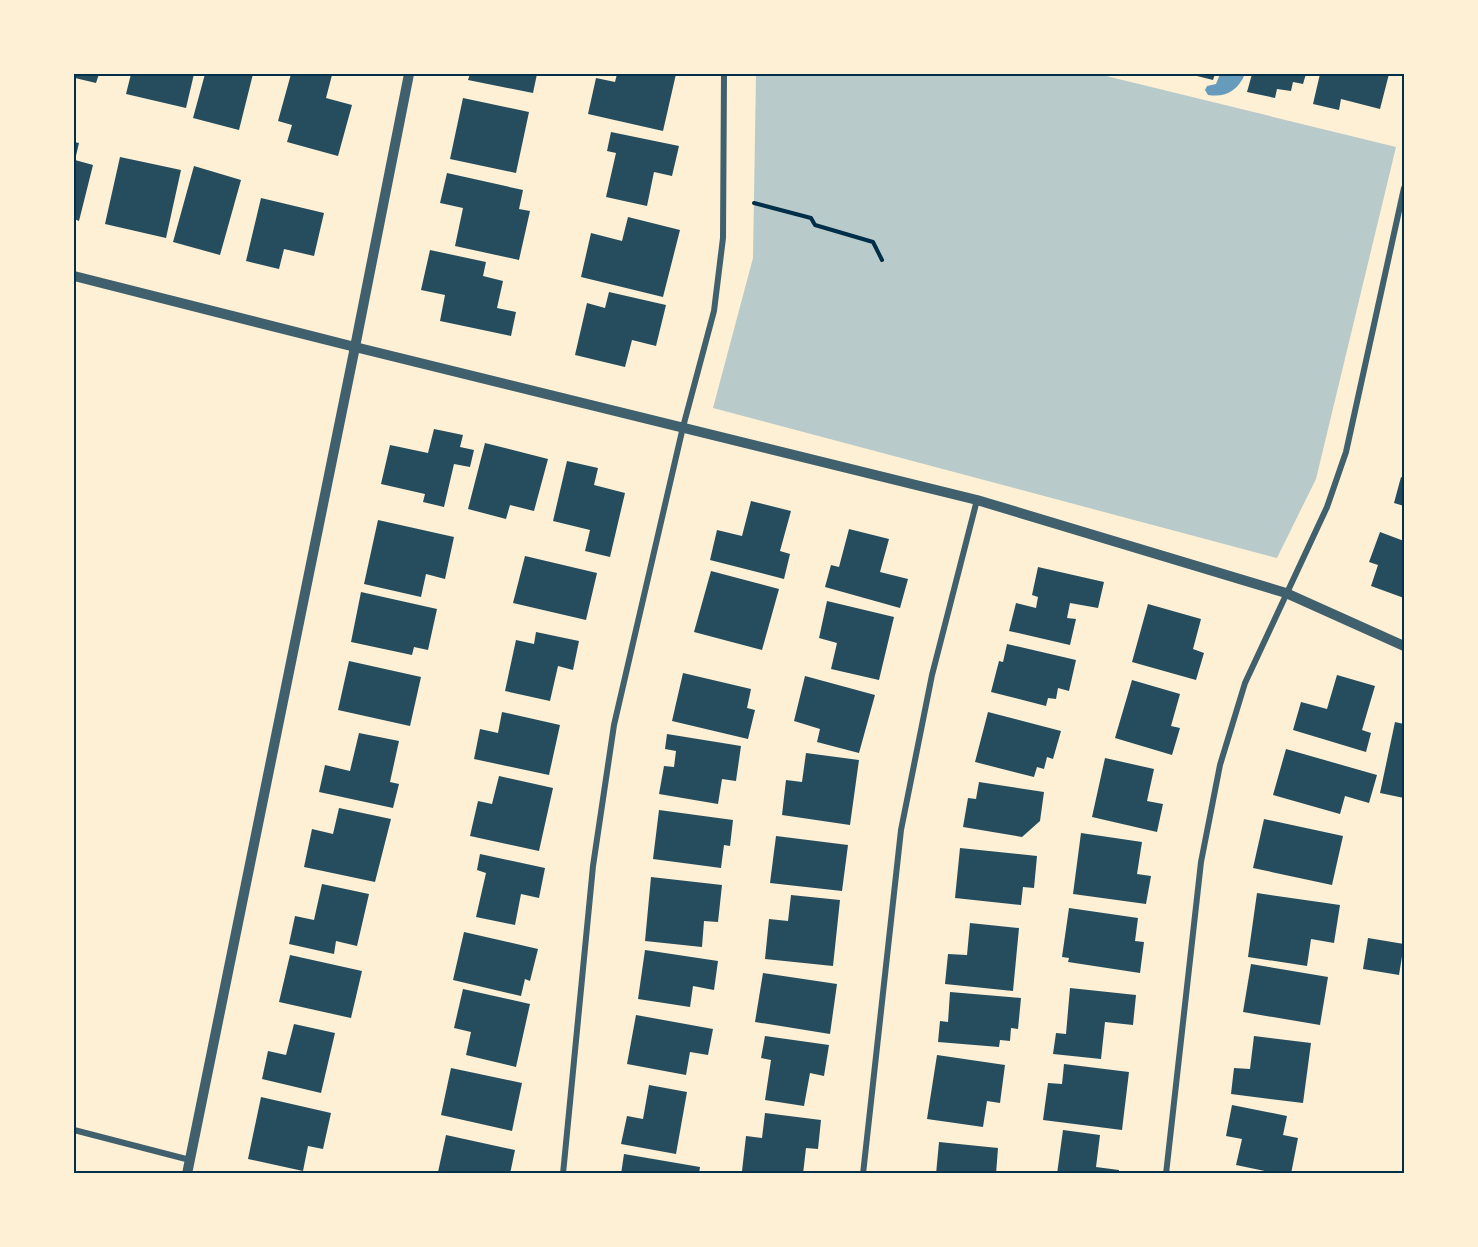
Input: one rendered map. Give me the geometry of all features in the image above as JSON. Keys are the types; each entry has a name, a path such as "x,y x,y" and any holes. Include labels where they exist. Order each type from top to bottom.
{"street":[{"path":"187,1173 409,74"},
{"path":"563,1173 593,866 614,725 683,427 714,311 723,238 724,74"},
{"path":"1166,1173 1201,862 1220,765 1245,683 1327,507 1346,452 1404,189"},
{"path":"74,276 355,348 977,500 1286,593 1404,646"},
{"path":"863,1173 900,830 932,675 977,500"},
{"path":"74,1130 190,1160"}],"path":[{"path":"754,203 811,218 815,225 873,242 882,260"}],"shaded area":[{"path":"756,74 1098,74 1396,147 1316,479 1277,558 713,408 753,258"}],"water":[{"path":"1220,74 1245,74 1231,92 1208,95 1205,90 1207,86 1216,84"}],"building":[{"path":"76,74 99,74 96,83 75,78"},
{"path":"131,74 194,74 186,108 126,94"},
{"path":"205,74 253,74 239,130 193,118"},
{"path":"291,74 332,75 326,98 352,105 338,156 287,142 292,125 278,121"},
{"path":"470,74 537,74 533,93 468,80"},
{"path":"617,74 676,74 663,131 588,114 596,78 615,82"},
{"path":"1189,74 1215,74 1213,80"},
{"path":"1252,74 1306,74 1303,84 1293,82 1291,91 1277,89 1275,98 1247,92"},
{"path":"1320,74 1389,74 1380,109 1341,99 1339,110 1313,104"},
{"path":"463,98 529,112 516,173 450,159"},
{"path":"611,132 679,146 672,176 654,172 647,206 606,197 616,153 607,151"},
{"path":"74,142 79,143 75,160 93,165 79,221 74,219"},
{"path":"120,157 181,170 166,238 105,224"},
{"path":"194,166 241,180 220,255 173,242"},
{"path":"447,173 523,190 519,209 530,211 519,260 455,246 463,208 440,203"},
{"path":"261,198 324,213 314,256 284,249 279,269 246,261"},
{"path":"628,217 680,230 663,297 581,277 591,233 622,241"},
{"path":"430,250 486,262 483,276 503,281 497,308 516,312 511,336 440,321 445,295 421,290"},
{"path":"609,292 666,305 656,346 632,340 625,367 575,355 587,303 605,308"},
{"path":"434,429 463,435 460,447 474,450 470,467 454,464 444,507 423,502 425,494 381,484 390,445 428,453"},
{"path":"485,443 548,459 534,511 510,505 506,519 468,509"},
{"path":"567,461 598,468 594,485 625,493 610,557 585,551 590,530 553,521"},
{"path":"1401,477 1404,478 1404,506 1394,503"},
{"path":"751,501 791,511 780,551 790,554 784,579 710,560 717,530 742,536"},
{"path":"378,520 454,537 445,579 426,574 421,597 364,584"},
{"path":"849,529 889,539 880,572 908,579 900,608 825,587 831,565 839,567"},
{"path":"1380,532 1404,541 1404,598 1371,586 1378,565 1369,562"},
{"path":"525,556 597,573 586,620 513,603"},
{"path":"1038,567 1104,582 1098,608 1070,603 1067,618 1076,619 1070,645 1009,631 1016,603 1036,608 1038,597 1032,595"},
{"path":"711,571 779,589 762,650 694,632"},
{"path":"361,592 437,609 428,650 414,647 412,655 351,642"},
{"path":"827,601 894,617 879,680 831,669 837,643 819,638"},
{"path":"1148,604 1201,619 1193,649 1204,653 1196,680 1132,662"},
{"path":"536,632 579,641 573,670 558,666 550,701 505,691 516,640 534,644"},
{"path":"1007,644 1076,660 1069,691 1058,688 1056,699 1048,698 1046,706 991,692 999,661 1003,662"},
{"path":"349,661 421,677 410,726 338,710"},
{"path":"683,673 751,689 747,708 755,710 748,739 672,721"},
{"path":"1337,675 1375,686 1362,730 1371,733 1366,752 1293,730 1301,702 1327,709"},
{"path":"805,676 875,695 859,753 817,742 820,729 794,721"},
{"path":"1132,680 1180,694 1171,726 1180,728 1172,755 1115,738"},
{"path":"502,712 560,725 549,775 474,759 480,729 498,733"},
{"path":"988,712 1061,731 1053,759 1047,757 1044,769 1037,767 1034,777 975,762"},
{"path":"1395,722 1404,724 1404,798 1380,793"},
{"path":"359,733 399,741 390,782 399,784 393,808 319,792 325,765 350,771"},
{"path":"667,734 741,746 736,781 722,779 718,804 659,794 664,766 674,767 676,751 665,749"},
{"path":"1286,749 1377,775 1369,803 1345,796 1340,814 1273,795"},
{"path":"806,753 859,760 850,825 782,815 786,780 802,782"},
{"path":"1105,758 1154,769 1147,801 1163,804 1157,832 1092,817"},
{"path":"499,776 553,788 539,851 470,836 478,801 492,804"},
{"path":"979,782 1044,792 1040,821 1022,837 963,827 968,798 976,799"},
{"path":"339,808 391,819 375,882 304,867 312,829 333,834"},
{"path":"659,810 733,820 730,846 724,845 721,868 653,859"},
{"path":"1264,819 1343,836 1332,885 1253,868"},
{"path":"1081,833 1142,842 1137,874 1151,876 1146,904 1073,894"},
{"path":"776,836 848,845 842,891 770,883"},
{"path":"960,848 1037,856 1034,888 1023,887 1021,905 955,898"},
{"path":"480,854 545,868 539,898 521,894 515,925 476,917 486,873 477,870"},
{"path":"651,877 722,885 718,922 704,921 702,947 645,941"},
{"path":"322,884 369,894 357,946 336,941 334,954 289,944 295,916 314,920"},
{"path":"1257,893 1340,905 1334,943 1311,939 1307,966 1248,957"},
{"path":"791,895 840,900 833,966 765,959 769,919 788,921"},
{"path":"1069,908 1138,918 1135,941 1144,942 1140,973 1068,962 1069,958 1062,957"},
{"path":"970,923 1019,928 1013,991 945,984 948,954 967,955"},
{"path":"464,932 538,949 530,981 525,979 521,996 453,980"},
{"path":"1368,938 1404,944 1399,975 1363,969"},
{"path":"645,950 718,961 714,990 693,986 690,1007 638,999"},
{"path":"290,955 362,971 351,1018 279,1002"},
{"path":"1251,964 1328,977 1320,1025 1243,1012"},
{"path":"763,973 837,984 830,1034 755,1022"},
{"path":"1070,988 1136,995 1133,1025 1105,1022 1101,1059 1053,1054 1056,1033 1066,1034"},
{"path":"463,989 530,1004 516,1067 466,1055 471,1032 454,1028"},
{"path":"950,992 1021,998 1018,1029 1011,1028 1010,1041 1000,1040 999,1047 938,1042 940,1021 948,1022"},
{"path":"636,1015 713,1029 708,1055 690,1052 686,1075 627,1064"},
{"path":"294,1024 335,1033 321,1093 262,1079 268,1051 286,1055"},
{"path":"765,1036 829,1045 824,1076 810,1073 804,1106 765,1100 771,1060 761,1058"},
{"path":"1254,1036 1311,1043 1303,1103 1231,1094 1234,1068 1250,1069"},
{"path":"937,1055 1005,1065 1000,1103 987,1101 983,1127 927,1119"},
{"path":"1064,1064 1129,1072 1122,1130 1043,1120 1048,1083 1062,1084"},
{"path":"451,1068 522,1083 512,1131 441,1115"},
{"path":"649,1085 687,1092 676,1154 621,1144 627,1116 643,1119"},
{"path":"261,1097 331,1113 323,1149 308,1146 303,1171 248,1159"},
{"path":"1232,1105 1287,1116 1283,1135 1298,1138 1291,1174 1279,1174 1236,1165 1242,1139 1226,1136"},
{"path":"765,1113 821,1120 818,1149 806,1148 803,1174 742,1171 746,1136 762,1138"},
{"path":"1063,1130 1100,1135 1096,1167 1119,1170 1119,1174 1057,1174"},
{"path":"446,1135 515,1150 510,1174 438,1172"},
{"path":"939,1142 998,1148 996,1174 936,1174"},
{"path":"624,1154 700,1167 699,1174 621,1174"}]}
